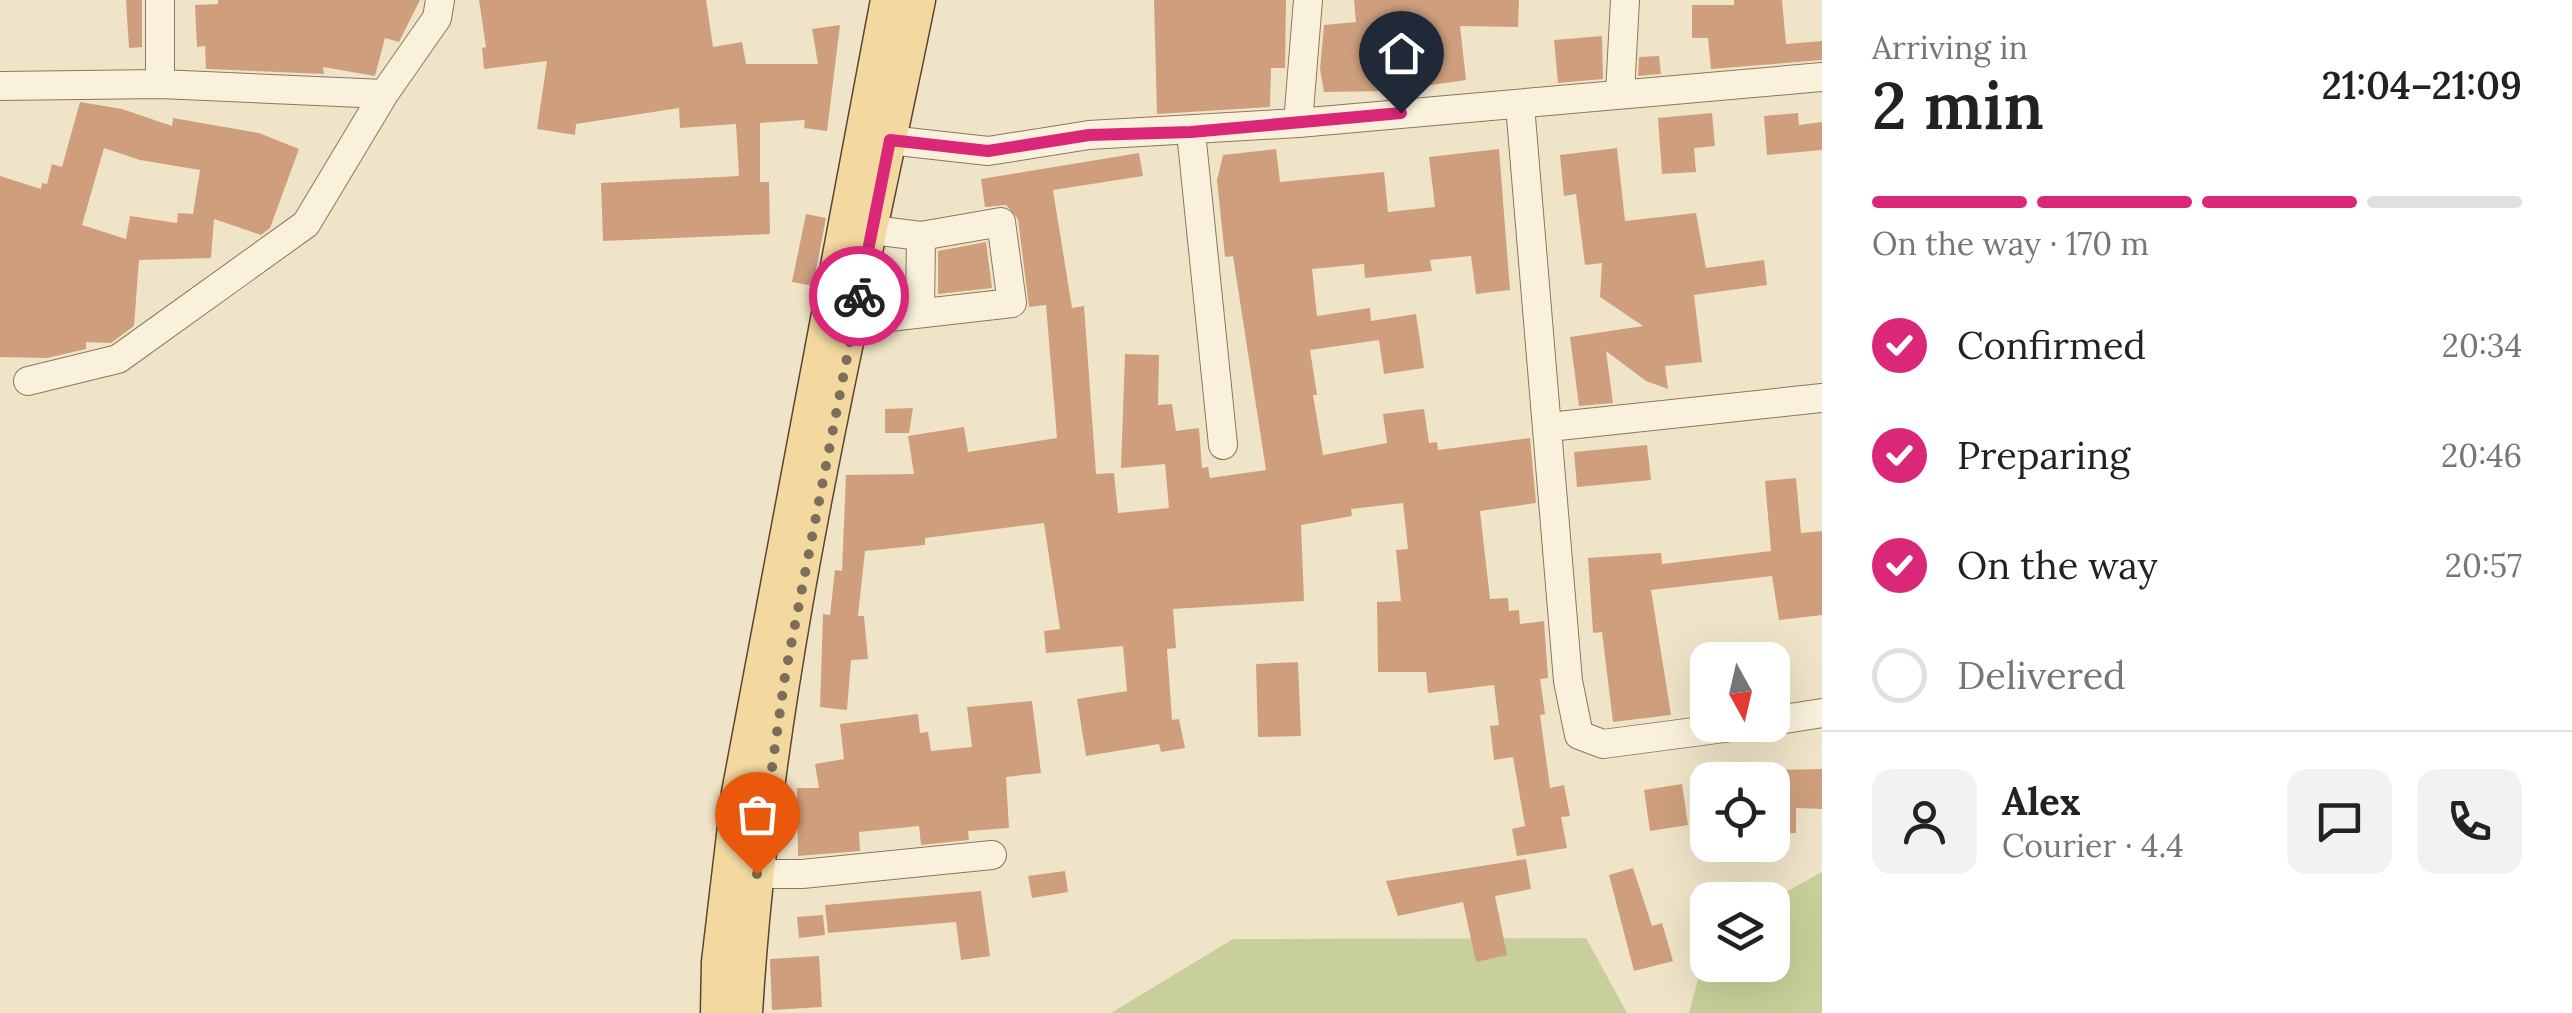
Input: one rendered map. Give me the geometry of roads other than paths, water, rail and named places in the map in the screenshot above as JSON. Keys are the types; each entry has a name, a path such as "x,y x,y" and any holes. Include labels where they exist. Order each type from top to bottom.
{"main road":[{"path":"717,1013 718,962 738,793 886,0"},
{"path":"746,1013 757,874 785,676 919,0"}],"street":[{"path":"160,0 160,84"},
{"path":"28,381 118,359 306,224 384,94 436,18 440,0"},
{"path":"1298,123 1308,0"},
{"path":"1620,93 1625,0"},
{"path":"890,140 988,151 1089,135 1191,132 1822,76"},
{"path":"0,86 160,84 384,94"},
{"path":"1520,105 1568,681 1580,735 1603,744 1690,733"},
{"path":"1191,132 1223,446"},
{"path":"854,321 1006,307 1014,296 1001,222 921,236 872,230"},
{"path":"920,313 921,236"},
{"path":"1549,427 1822,398"},
{"path":"1790,718 1822,713"},
{"path":"757,874 802,874 992,855"}]}
